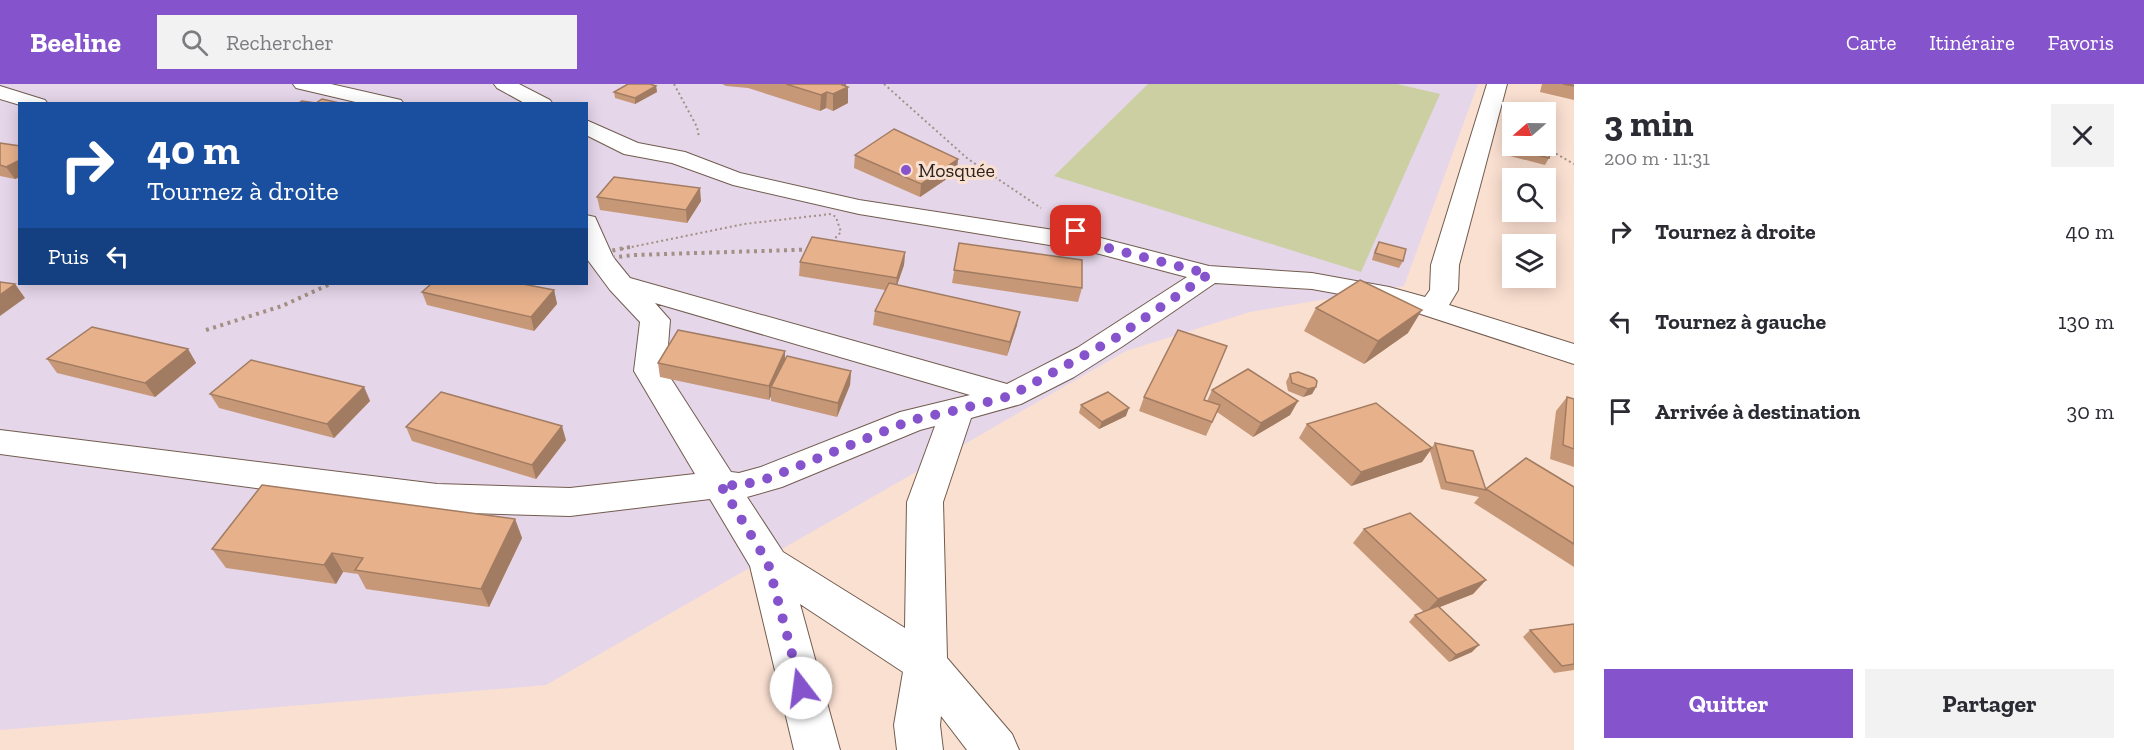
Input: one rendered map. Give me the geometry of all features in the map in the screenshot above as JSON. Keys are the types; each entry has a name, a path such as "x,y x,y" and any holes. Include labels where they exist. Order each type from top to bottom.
{"street":[{"path":"303,84 385,102"},
{"path":"504,84 539,102"},
{"path":"1433,308 1444,290 1445,266 1497,84"},
{"path":"0,92 32,102"},
{"path":"588,127 632,149"},
{"path":"588,150 632,149 677,157 733,178 859,207 1093,244 1209,274 1312,280 1389,295 1574,354"},
{"path":"588,228 602,272 656,320 650,371 768,563 817,750"},
{"path":"602,272 1010,396"},
{"path":"0,442 437,498 570,502 720,484 739,486 769,478 912,420 1010,396 1114,339 1209,274"},
{"path":"920,750 917,725 927,664 925,502 957,410"},
{"path":"768,563 927,664 996,750"}],"path":[{"path":"674,84 697,127 699,138"},
{"path":"884,84 969,159 1045,211"},
{"path":"1556,154 1574,164"},
{"path":"831,214 836,217 841,232 825,249 795,248 665,256 619,255 602,272 610,251 744,224 831,214"},
{"path":"206,330 282,306 328,285"}],"shaded area":[{"path":"0,84 1478,84 1404,286 1250,312 1126,351 546,685 0,730"}],"green space":[{"path":"1148,84 1397,84 1440,94 1361,272 1054,176"}],"building":[{"path":"628,84 656,86 635,98 614,92"},
{"path":"786,84 843,84 848,87 833,94 827,92 821,95"},
{"path":"322,99 335,102 318,102"},
{"path":"894,129 958,159 921,184 855,155"},
{"path":"0,143 18,146 18,161 6,167 0,165"},
{"path":"614,177 700,188 686,210 597,197"},
{"path":"812,237 905,252 897,278 800,262"},
{"path":"1379,242 1406,249 1403,261 1375,253"},
{"path":"959,243 1082,260 1082,288 954,270"},
{"path":"1360,280 1422,310 1378,341 1316,308"},
{"path":"0,282 15,284 0,295"},
{"path":"889,283 1020,312 1010,342 875,311"},
{"path":"430,285 528,285 554,290 531,317 422,292"},
{"path":"92,327 188,349 145,383 47,359"},
{"path":"678,330 785,351 769,386 658,363"},
{"path":"1178,330 1227,346 1204,400 1220,405 1212,422 1144,397"},
{"path":"787,356 851,371 838,403 771,387"},
{"path":"251,360 364,387 327,424 210,394"},
{"path":"1248,369 1298,401 1261,423 1212,390"},
{"path":"1298,372 1314,378 1317,381 1316,387 1308,389 1292,383 1290,374"},
{"path":"441,392 562,426 532,465 406,427"},
{"path":"1108,392 1129,408 1102,422 1081,405"},
{"path":"1567,397 1574,399 1574,449 1563,445"},
{"path":"1376,403 1432,448 1361,472 1307,424"},
{"path":"1435,443 1473,451 1486,490 1446,482"},
{"path":"1526,458 1574,487 1574,544 1486,489"},
{"path":"262,485 515,519 481,589 355,570 363,558 332,553 324,565 212,549"},
{"path":"1410,513 1486,580 1438,599 1364,529"},
{"path":"1438,606 1479,645 1456,655 1415,615"},
{"path":"1574,624 1574,664 1562,666 1530,630"}],"place":[{"name":"Mosquée","path":"906,170"}],"route":[{"path":"801,688 768,563 720,484 739,486 769,478 912,420 1010,396 1058,372 1114,339 1209,274 1093,244 1076,231"}]}
